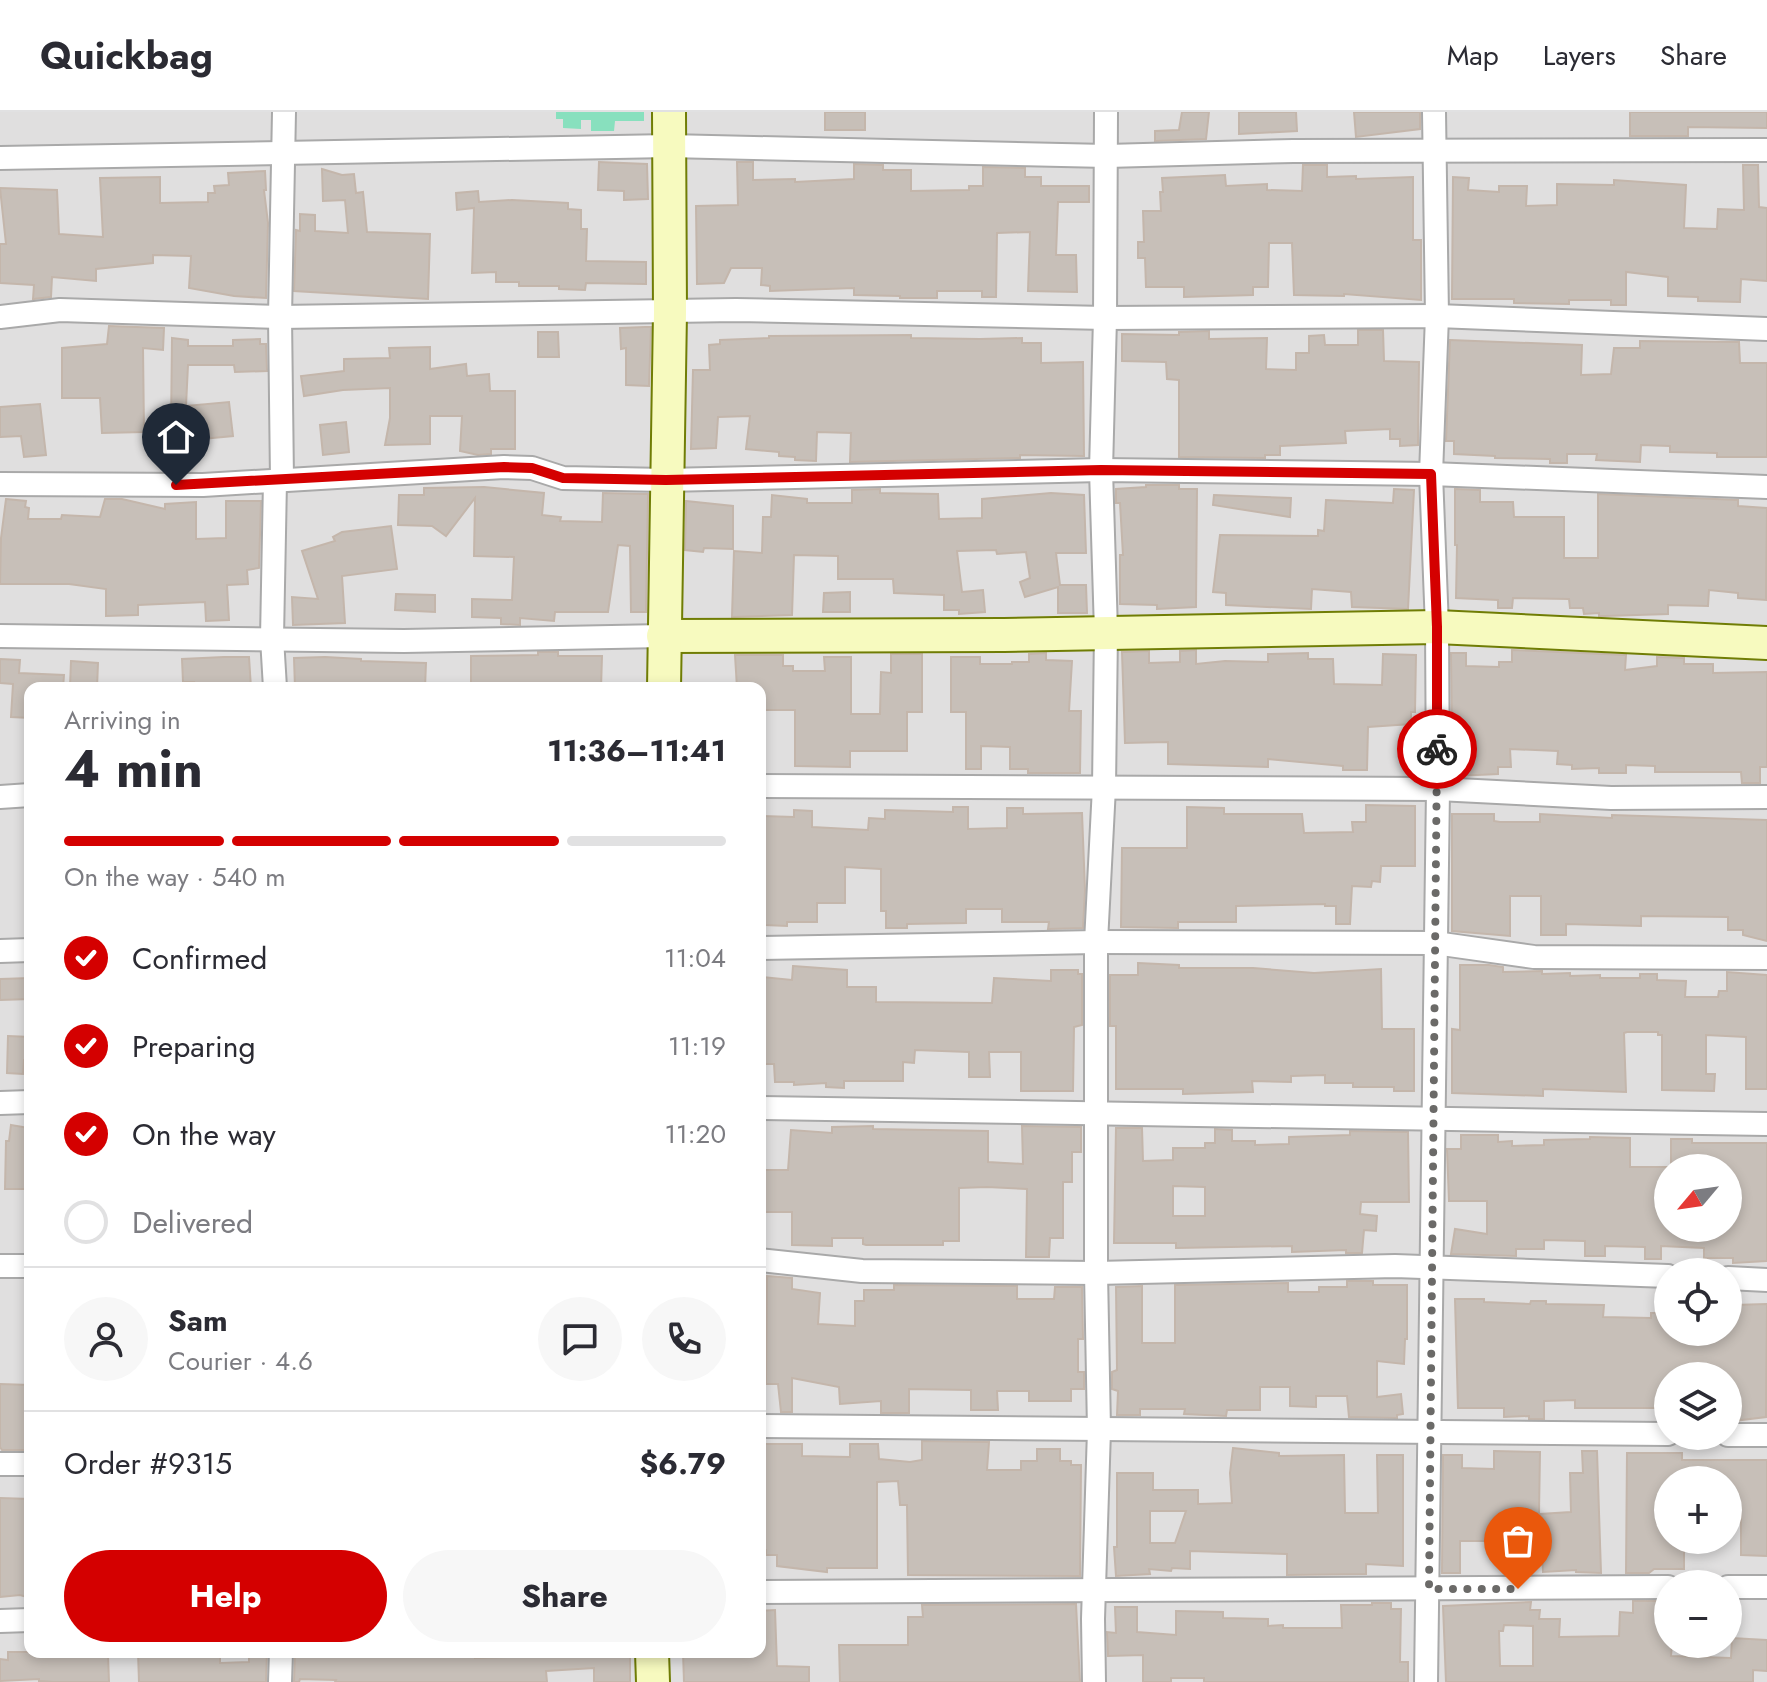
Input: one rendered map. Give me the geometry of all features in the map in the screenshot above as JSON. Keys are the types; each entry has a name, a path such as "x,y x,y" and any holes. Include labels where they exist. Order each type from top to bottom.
{"street":[{"path":"275,682 272,638 279,480 284,112"},
{"path":"664,682 670,312 669,112"},
{"path":"1094,1682 1099,1430 1096,942 1104,787 1106,631 1101,470 1106,112"},
{"path":"1426,1682 1438,789 1437,627 1431,474 1437,316 1434,112"},
{"path":"0,158 669,146 1107,156 1293,151 1767,150"},
{"path":"0,317 60,310 280,317 736,310 1105,318 1437,316 1767,329"},
{"path":"0,484 203,485 504,467 532,468 563,478 666,480 1101,470 1431,474 1767,487"},
{"path":"0,636 404,641 1437,627 1767,643"},
{"path":"766,786 1438,789 1611,798 1767,797"},
{"path":"0,797 24,795"},
{"path":"766,948 1096,942 1435,943 1534,957 1767,958"},
{"path":"0,951 24,950"},
{"path":"0,1103 24,1102"},
{"path":"766,1108 1767,1124"},
{"path":"766,1261 862,1271 1096,1273 1395,1266 1654,1276"},
{"path":"0,1266 24,1266"},
{"path":"1742,1279 1767,1280"},
{"path":"766,1426 1654,1434"},
{"path":"1742,1435 1767,1435"},
{"path":"0,1464 24,1464"},
{"path":"766,1592 1654,1587"},
{"path":"1742,1587 1767,1587"},
{"path":"0,1621 24,1620"},
{"path":"280,1682 281,1658"},
{"path":"652,1658 653,1682"}],"shaded area":[{"path":"0,112 1767,112 1767,1682 0,1682"}],"green space":[{"path":"556,112 644,112 644,121 615,121 614,131 591,131 591,120 581,120 581,129 563,128 563,119 556,119"}],"building":[{"path":"825,112 865,112 865,130 825,130"},
{"path":"1182,112 1209,112 1206,139 1155,141 1155,131 1179,130"},
{"path":"1239,112 1296,112 1297,131 1239,134"},
{"path":"1354,112 1420,112 1420,129 1356,137"},
{"path":"1630,112 1767,112 1767,128 1688,127 1688,136 1630,136"},
{"path":"599,162 647,164 648,199 624,200 624,191 598,190"},
{"path":"737,162 753,162 753,180 795,179 795,182 854,179 854,164 883,165 883,170 911,170 911,191 969,190 969,186 983,186 983,167 1025,168 1025,177 1041,177 1041,186 1089,186 1089,202 1058,202 1056,255 1076,255 1077,292 1028,291 1030,232 997,233 996,297 982,297 982,291 937,291 937,298 900,298 854,295 854,288 770,291 770,286 761,285 762,268 731,268 724,283 697,284 696,206 738,205"},
{"path":"1303,165 1327,165 1327,177 1413,177 1413,240 1421,240 1421,300 1344,294 1294,295 1292,243 1269,243 1268,287 1253,287 1253,295 1184,297 1184,287 1146,287 1145,258 1138,258 1138,242 1144,242 1143,211 1161,211 1162,178 1225,175 1226,186 1267,184 1267,190 1302,191"},
{"path":"1743,165 1758,165 1759,207 1767,208 1767,281 1741,279 1740,302 1698,301 1698,297 1668,296 1668,277 1626,272 1626,305 1611,305 1611,300 1569,300 1569,304 1514,303 1514,299 1452,299 1453,177 1469,178 1468,190 1499,192 1499,186 1527,186 1526,206 1557,205 1557,184 1614,185 1614,180 1686,185 1684,228 1717,229 1718,209 1744,210"},
{"path":"322,169 342,175 354,174 356,193 363,192 367,232 430,234 428,299 294,291 296,230 300,231 300,214 315,215 315,231 348,233 345,200 323,201"},
{"path":"265,171 268,223 266,298 189,288 191,256 153,255 153,263 96,269 96,281 52,277 51,297 33,299 34,285 0,283 0,244 6,244 0,188 57,190 59,234 103,237 100,178 160,177 160,203 208,202 208,193 215,193 214,186 229,185 228,173"},
{"path":"478,191 479,202 568,203 568,209 581,210 581,229 587,229 586,261 646,262 646,284 586,283 585,290 559,289 559,286 519,286 519,282 496,282 496,272 472,273 474,208 457,210 456,193"},
{"path":"109,326 164,328 163,350 143,348 144,432 102,433 100,398 62,398 62,348 107,344"},
{"path":"651,327 649,386 626,385 626,348 621,349 620,328"},
{"path":"1358,330 1383,330 1384,361 1419,362 1418,445 1400,446 1400,439 1390,439 1390,429 1345,431 1346,443 1280,446 1280,455 1265,455 1265,458 1179,457 1179,380 1167,379 1166,362 1122,361 1122,334 1179,335 1179,332 1209,331 1209,339 1267,338 1266,369 1296,370 1296,353 1309,353 1309,336 1324,335 1325,345 1358,345"},
{"path":"538,332 558,332 559,357 538,357"},
{"path":"911,335 911,338 1022,338 1022,343 1041,343 1041,363 1083,362 1084,456 1020,455 1020,458 850,462 851,433 817,432 816,461 795,460 795,457 779,456 779,452 746,449 750,416 718,417 716,448 691,449 693,370 710,370 709,345 720,344 720,340 769,336"},
{"path":"172,338 188,340 188,346 233,346 233,340 260,339 260,344 266,344 267,371 235,372 234,365 188,365 186,406 229,402 233,436 192,440 190,426 171,428"},
{"path":"1450,340 1582,345 1581,375 1611,374 1614,348 1640,348 1640,341 1739,342 1740,363 1767,363 1767,457 1717,457 1717,453 1670,452 1670,446 1641,445 1640,462 1596,460 1597,454 1567,454 1567,463 1550,463 1550,459 1454,454 1454,441 1446,441"},
{"path":"430,347 430,369 466,364 467,376 489,374 490,391 515,391 515,449 491,449 491,454 478,455 460,451 462,416 430,416 430,444 385,445 390,418 390,388 304,396 301,376 344,371 344,359 390,358 389,348"},
{"path":"40,404 46,455 24,457 21,436 0,437 0,407"},
{"path":"346,422 349,452 323,455 320,425"},
{"path":"1179,485 1179,489 1197,489 1196,607 1157,609 1157,605 1120,604 1120,555 1123,555 1120,503 1116,503 1116,489"},
{"path":"484,487 544,493 542,515 561,517 560,521 602,522 603,493 648,494 646,612 631,612 630,546 618,545 608,612 555,612 554,621 520,618 520,625 501,624 501,618 472,617 472,599 512,600 514,557 474,556 475,498 446,536 432,526 398,525 399,495 424,495 424,488"},
{"path":"880,489 880,493 938,494 939,519 982,518 982,499 1051,493 1084,495 1086,553 1056,553 1060,585 1086,585 1087,613 1058,613 1058,587 1025,597 1020,582 1030,578 1026,552 997,554 996,550 957,551 962,592 983,590 985,612 959,614 959,610 944,610 944,595 894,593 893,579 838,579 838,556 794,555 792,615 732,617 734,551 762,553 763,517 771,517 772,495 807,499 807,503 852,503 852,490"},
{"path":"1394,489 1414,490 1408,609 1352,607 1351,592 1312,589 1311,609 1226,605 1226,593 1213,592 1220,535 1318,536 1318,530 1324,531 1326,500 1393,503"},
{"path":"1455,489 1480,490 1480,502 1513,502 1514,517 1564,517 1564,558 1598,558 1598,494 1738,500 1738,506 1767,508 1766,600 1738,598 1738,593 1709,590 1708,606 1668,605 1668,614 1599,616 1599,613 1584,614 1583,608 1570,608 1569,599 1513,598 1512,608 1498,608 1498,600 1456,598"},
{"path":"1214,495 1291,498 1290,517 1213,505"},
{"path":"6,499 26,501 28,519 61,519 62,515 100,517 105,499 122,499 165,509 165,504 196,502 196,539 226,538 226,501 261,501 259,568 247,570 248,584 227,585 229,620 206,621 205,602 138,605 138,615 106,616 106,589 69,584 0,584"},
{"path":"686,501 733,506 733,549 685,550"},
{"path":"391,526 397,569 342,576 345,623 293,625 292,597 318,599 302,551 335,541 333,537 342,532"},
{"path":"850,592 850,612 823,612 824,593"},
{"path":"396,594 435,595 435,612 395,610"},
{"path":"1196,650 1196,664 1268,662 1268,654 1308,653 1308,659 1333,659 1334,684 1382,685 1383,654 1416,655 1415,712 1411,712 1411,724 1368,727 1367,770 1343,770 1343,766 1268,759 1268,767 1168,764 1168,742 1125,743 1122,652 1149,651 1149,663 1180,662 1180,651"},
{"path":"1512,650 1626,655 1625,670 1657,666 1657,657 1684,658 1684,664 1713,664 1713,673 1767,672 1767,767 1760,767 1760,783 1742,783 1741,772 1655,772 1655,766 1626,765 1626,773 1599,773 1599,768 1572,769 1572,765 1557,764 1558,751 1510,749 1511,767 1498,767 1498,774 1456,776 1451,653 1466,653 1466,666 1499,667 1499,662 1512,662"},
{"path":"538,652 558,652 558,656 602,656 601,682 471,682 471,656 538,655"},
{"path":"1046,653 1046,660 1072,661 1069,711 1081,711 1080,773 1028,773 1028,769 1010,769 1010,747 981,746 981,769 966,769 966,712 951,712 951,657 980,657 980,664 1012,664 1029,662 1029,654"},
{"path":"891,654 922,654 922,712 907,712 907,751 850,751 850,767 795,766 795,710 766,710 766,682 737,682 735,655 783,655 783,666 793,666 793,671 825,671 824,657 851,657 851,714 880,714 881,672 891,673"},
{"path":"249,657 251,682 183,682 182,659"},
{"path":"294,658 426,663 425,682 295,682"},
{"path":"0,659 20,660 19,673 64,675 63,682 24,682 24,718 11,717 13,684 0,683"},
{"path":"71,661 98,663 97,682 70,682"},
{"path":"1366,805 1415,806 1415,866 1381,866 1380,882 1372,881 1371,887 1352,886 1350,924 1336,924 1336,906 1325,904 1236,906 1236,922 1178,922 1178,928 1121,927 1122,848 1187,848 1187,807 1224,808 1224,814 1302,814 1304,833 1353,832 1352,822 1366,822"},
{"path":"953,807 968,807 968,829 1007,828 1007,808 1023,808 1023,814 1082,813 1083,928 1048,929 1049,922 1002,922 1002,909 966,909 966,923 907,924 907,928 886,928 886,911 881,911 881,869 845,867 845,903 817,903 817,922 766,925 766,816 794,817 794,810 812,811 812,827 868,830 869,818 885,819 885,810 953,812"},
{"path":"1452,814 1494,814 1494,821 1500,822 1540,822 1540,814 1767,820 1767,941 1743,935 1743,930 1728,930 1728,917 1641,916 1641,926 1566,924 1566,935 1541,935 1541,896 1510,896 1510,936 1452,931"},
{"path":"1138,963 1179,965 1179,968 1253,968 1314,973 1381,969 1382,1029 1414,1029 1414,1091 1394,1091 1394,1087 1353,1087 1353,1083 1325,1083 1325,1075 1291,1076 1291,1082 1252,1081 1253,1092 1183,1094 1183,1089 1116,1089 1116,1026 1110,1026 1110,975 1138,975"},
{"path":"1460,965 1503,967 1503,972 1542,971 1542,974 1570,973 1570,976 1600,975 1600,978 1640,978 1640,974 1657,974 1657,980 1686,981 1685,997 1718,997 1719,991 1727,991 1727,972 1767,975 1767,1089 1746,1089 1746,1037 1706,1035 1706,1074 1715,1074 1714,1091 1662,1090 1662,1035 1658,1032 1627,1032 1624,1033 1626,1092 1543,1089 1543,1096 1452,1093 1452,1029 1460,1030"},
{"path":"793,966 847,970 847,987 876,987 876,1002 992,1003 994,978 1051,981 1051,970 1078,970 1078,974 1082,974 1082,1025 1074,1027 1073,1091 1021,1091 1021,1052 989,1052 990,1077 969,1077 969,1052 915,1050 914,1063 903,1062 903,1081 844,1081 844,1088 826,1087 826,1083 794,1085 794,1082 775,1082 774,1064 766,1064 766,977 792,980"},
{"path":"24,978 24,999 0,1000 0,979"},
{"path":"8,1036 24,1037 23,1074 7,1073"},
{"path":"11,1125 24,1127 24,1189 5,1189 6,1141 9,1141"},
{"path":"1022,1126 1081,1127 1081,1152 1072,1152 1072,1182 1063,1182 1063,1238 1050,1238 1049,1257 1026,1257 1027,1189 987,1187 959,1188 959,1241 943,1241 943,1245 866,1245 863,1238 832,1238 832,1246 792,1245 792,1212 766,1212 766,1170 788,1170 791,1130 832,1133 832,1127 988,1131 988,1162 1023,1164"},
{"path":"1116,1128 1142,1128 1143,1161 1173,1160 1173,1148 1205,1148 1205,1143 1215,1143 1215,1129 1232,1130 1232,1141 1255,1141 1255,1145 1289,1144 1289,1137 1350,1135 1350,1131 1408,1132 1409,1202 1361,1202 1360,1214 1377,1216 1376,1231 1364,1230 1362,1253 1346,1253 1346,1250 1292,1252 1292,1246 1176,1248 1176,1243 1114,1243","holes":["1173,1186 1205,1187 1205,1216 1173,1216"]},
{"path":"1461,1135 1498,1135 1498,1142 1512,1141 1512,1146 1544,1145 1544,1140 1630,1138 1630,1167 1654,1167 1654,1242 1742,1242 1742,1154 1671,1154 1671,1139 1692,1139 1692,1143 1767,1143 1767,1261 1742,1262 1742,1258 1704,1258 1704,1248 1661,1246 1661,1258 1654,1259 1645,1259 1645,1247 1605,1246 1605,1256 1585,1256 1585,1241 1544,1240 1544,1249 1516,1249 1516,1256 1451,1254 1455,1229 1487,1234 1487,1201 1449,1201 1447,1149 1461,1149"},
{"path":"767,1276 792,1278 792,1289 820,1293 818,1324 855,1326 855,1301 864,1301 864,1290 894,1290 894,1285 1017,1286 1017,1299 1054,1299 1055,1287 1082,1287 1083,1339 1078,1339 1078,1372 1084,1372 1084,1389 1071,1389 1071,1401 1029,1401 1029,1391 997,1391 998,1410 971,1410 971,1390 909,1389 909,1413 881,1413 881,1401 840,1404 839,1387 792,1378 792,1412 781,1412 778,1384 766,1384"},
{"path":"1347,1281 1407,1285 1404,1364 1377,1361 1377,1397 1401,1394 1403,1414 1397,1415 1397,1418 1349,1417 1347,1396 1316,1396 1316,1407 1290,1406 1290,1387 1260,1387 1260,1410 1227,1410 1226,1416 1184,1414 1185,1409 1140,1409 1140,1415 1117,1415 1118,1391 1112,1389 1112,1372 1117,1370 1116,1287 1142,1286 1142,1343 1175,1343 1175,1285 1288,1283 1288,1292 1319,1292 1319,1287 1347,1287"},
{"path":"1455,1299 1604,1305 1603,1317 1651,1318 1651,1313 1654,1313 1654,1346 1742,1346 1742,1305 1767,1304 1766,1417 1742,1420 1742,1362 1654,1362 1654,1408 1575,1408 1575,1400 1544,1401 1544,1419 1529,1419 1529,1416 1504,1417 1504,1408 1458,1408"},
{"path":"0,1384 24,1385 24,1450 2,1450"},
{"path":"922,1441 989,1442 987,1470 1021,1470 1021,1461 1037,1461 1037,1449 1060,1449 1060,1461 1081,1465 1080,1576 908,1575 907,1505 900,1505 898,1481 877,1482 877,1568 827,1568 827,1572 777,1566 777,1555 766,1555 766,1444 802,1444 802,1456 850,1457 850,1444 878,1444 879,1459 922,1460"},
{"path":"1233,1448 1279,1453 1279,1456 1344,1455 1345,1513 1378,1513 1377,1455 1403,1455 1403,1566 1366,1564 1366,1574 1287,1575 1287,1554 1190,1551 1190,1569 1149,1569 1150,1574 1116,1576 1117,1473 1153,1473 1153,1490 1198,1490 1198,1504 1232,1503 1230,1473","holes":["1150,1511 1186,1511 1175,1543 1150,1543"]},
{"path":"1494,1451 1540,1452 1539,1513 1511,1512 1512,1541 1460,1541 1460,1573 1442,1573 1443,1455 1462,1455 1462,1468 1494,1469"},
{"path":"1582,1451 1597,1451 1601,1573 1576,1570 1543,1572 1540,1514 1571,1512 1570,1473 1583,1473"},
{"path":"1627,1453 1682,1453 1682,1460 1767,1460 1767,1556 1741,1555 1742,1466 1654,1466 1654,1554 1684,1554 1684,1569 1626,1573"},
{"path":"0,1498 24,1499 24,1596 0,1597"},
{"path":"1633,1601 1654,1601 1654,1658 1742,1658 1742,1639 1767,1640 1767,1671 1753,1670 1753,1682 1446,1682 1443,1606 1531,1602 1530,1610 1540,1610 1539,1619 1560,1619 1559,1637 1619,1636 1620,1612 1633,1613","holes":["1504,1625 1533,1626 1533,1666 1500,1666 1499,1631 1503,1631"]},
{"path":"1391,1603 1391,1609 1401,1609 1400,1662 1408,1662 1408,1682 1204,1682 1204,1678 1171,1678 1171,1682 1143,1682 1143,1655 1108,1656 1107,1632 1116,1633 1115,1607 1137,1607 1137,1632 1176,1635 1176,1611 1223,1612 1223,1618 1268,1619 1268,1626 1283,1625 1283,1628 1342,1628 1341,1605"},
{"path":"1076,1604 1080,1682 840,1682 839,1645 908,1645 908,1617 923,1617 922,1605"},
{"path":"775,1610 777,1666 809,1667 809,1682 684,1682 683,1658 766,1658 766,1611"},
{"path":"8,1652 24,1652 24,1658 108,1658 109,1682 0,1681 0,1659 8,1660"},
{"path":"138,1658 220,1658 220,1663 267,1658 266,1682 139,1682"},
{"path":"295,1658 630,1658 630,1682 594,1682 594,1668 546,1671 547,1682 335,1682 300,1679 294,1682"}],"way so far":[{"path":"1437,749 1429,1589 1518,1589"}],"route":[{"path":"176,485 504,467 532,468 563,478 666,480 1101,470 1431,474 1437,627 1437,749"}]}
